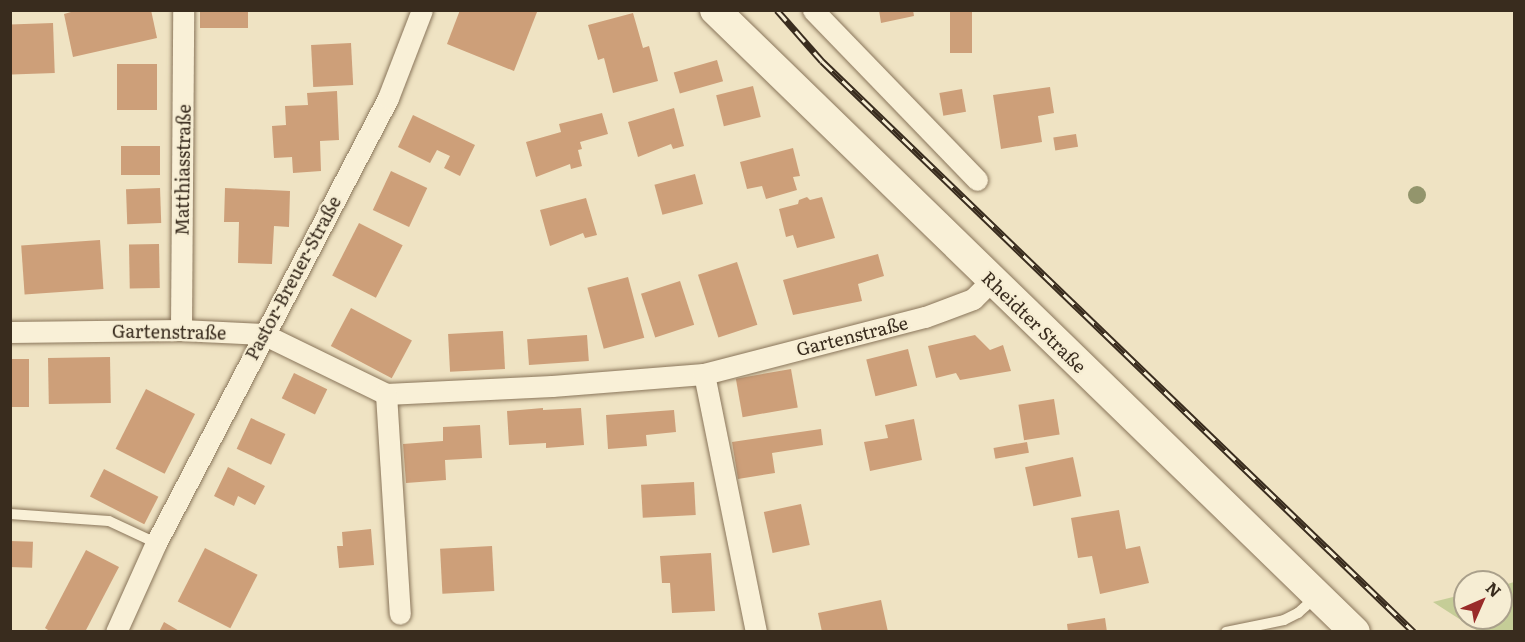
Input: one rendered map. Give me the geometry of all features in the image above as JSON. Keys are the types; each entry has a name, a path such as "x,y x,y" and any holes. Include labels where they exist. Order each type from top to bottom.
{"main road":[{"name":"Rheidter Straße","path":"715,10 991,281 1355,632"}],"street":[{"name":"Matthiasstraße","path":"181,330 183,10"},
{"name":"Pastor-Breuer-Straße","path":"116,632 156,543 388,98 422,10"},
{"path":"813,10 978,180"},
{"name":"Gartenstraße","path":"10,332 181,330 263,334 386,394 552,386 704,374 925,317 973,299 991,281"},
{"path":"704,374 756,632"},
{"path":"386,394 400,614"}],"lane":[{"path":"10,514 109,521 156,543"},
{"path":"1226,632 1284,620 1298,613 1318,595"}],"green space":[{"path":"1513,582 1514,631 1476,630 1513,630"},
{"path":"1453,597 1453,615 1433,602"}],"building":[{"path":"78,10 151,10 157,38 73,57 64,14"},
{"path":"200,10 248,10 248,28 200,28"},
{"path":"460,10 537,12 514,71 447,44"},
{"path":"879,10 913,10 914,16 881,23"},
{"path":"950,10 972,10 972,53 950,53"},
{"path":"633,13 643,48 649,46 658,81 613,93 604,58 598,60 588,25"},
{"path":"53,23 55,73 12,74 10,25"},
{"path":"351,43 353,85 313,87 311,45"},
{"path":"717,60 723,81 680,94 674,72"},
{"path":"117,64 157,64 157,110 117,110"},
{"path":"753,86 761,117 724,126 716,95"},
{"path":"1050,87 1054,113 1038,116 1042,142 1001,149 993,95"},
{"path":"962,89 966,112 943,116 939,93"},
{"path":"337,91 339,140 320,141 321,171 293,173 292,157 274,158 272,126 286,125 285,106 308,105 307,93"},
{"path":"674,108 684,146 673,149 671,144 638,157 628,122"},
{"path":"602,113 608,134 580,142 582,149 578,150 582,166 571,169 570,164 536,177 526,142 561,132 559,124"},
{"path":"413,115 475,145 460,176 444,168 450,156 437,150 430,163 398,147"},
{"path":"1076,134 1078,147 1055,150 1053,138"},
{"path":"121,146 160,146 160,175 121,175"},
{"path":"793,148 800,176 793,177 797,190 766,199 762,186 747,189 740,162"},
{"path":"391,171 427,188 409,227 373,210"},
{"path":"695,174 703,204 662,215 654,185"},
{"path":"160,188 161,223 127,224 126,189"},
{"path":"225,188 290,191 289,227 274,226 272,264 238,263 239,222 224,222"},
{"path":"807,197 810,200 822,197 835,238 797,248 793,235 786,237 779,209 798,204 799,200"},
{"path":"586,198 597,235 585,238 583,233 550,246 540,210"},
{"path":"359,223 403,245 376,298 332,276"},
{"path":"100,240 103,289 25,294 21,246"},
{"path":"159,244 160,288 130,289 129,245"},
{"path":"878,254 884,276 858,284 862,301 793,315 783,280"},
{"path":"737,262 757,325 718,337 698,275"},
{"path":"628,277 644,338 604,349 587,288"},
{"path":"680,281 694,325 655,337 641,294"},
{"path":"351,308 412,340 392,378 331,346"},
{"path":"503,331 505,369 450,372 448,334"},
{"path":"587,335 589,361 529,365 527,339"},
{"path":"975,335 990,350 1003,345 1011,371 960,380 956,373 936,378 928,346"},
{"path":"908,349 917,386 875,396 866,359"},
{"path":"110,357 111,403 49,404 48,358"},
{"path":"10,359 29,359 29,407 10,407"},
{"path":"791,369 798,407 743,417 736,379"},
{"path":"294,373 327,389 315,414 282,398"},
{"path":"146,389 195,414 165,474 116,449"},
{"path":"1054,399 1060,435 1024,440 1018,405"},
{"path":"543,408 543,410 581,408 584,445 546,448 546,443 509,445 507,411"},
{"path":"674,410 676,432 646,435 647,446 608,449 606,415"},
{"path":"251,418 285,434 271,465 237,449"},
{"path":"914,419 922,460 870,471 864,442 888,438 885,425"},
{"path":"480,425 482,458 445,460 446,480 406,483 403,444 443,441 443,427"},
{"path":"821,429 823,445 772,453 775,473 738,479 732,442"},
{"path":"1027,442 1029,453 995,459 994,448"},
{"path":"1073,457 1081,496 1033,506 1025,467"},
{"path":"228,467 265,486 255,505 238,496 234,506 214,496"},
{"path":"104,469 158,497 144,524 90,497"},
{"path":"694,482 696,515 643,518 641,485"},
{"path":"801,504 810,545 773,553 764,512"},
{"path":"1119,510 1126,549 1140,546 1149,583 1100,594 1092,556 1078,558 1071,518"},
{"path":"371,529 374,565 339,568 337,546 343,546 342,532"},
{"path":"10,541 33,542 32,568 10,567"},
{"path":"492,546 494,591 442,594 440,549"},
{"path":"205,548 258,575 230,628 178,601"},
{"path":"86,550 119,567 85,632 51,632 45,628"},
{"path":"711,553 715,611 672,613 670,583 662,583 660,556"},
{"path":"881,600 888,632 822,632 818,613"},
{"path":"1105,618 1107,632 1068,632 1067,624"},
{"path":"164,622 181,632 159,632"}],"railway":[{"path":"777,10 822,61 1414,632"}]}
